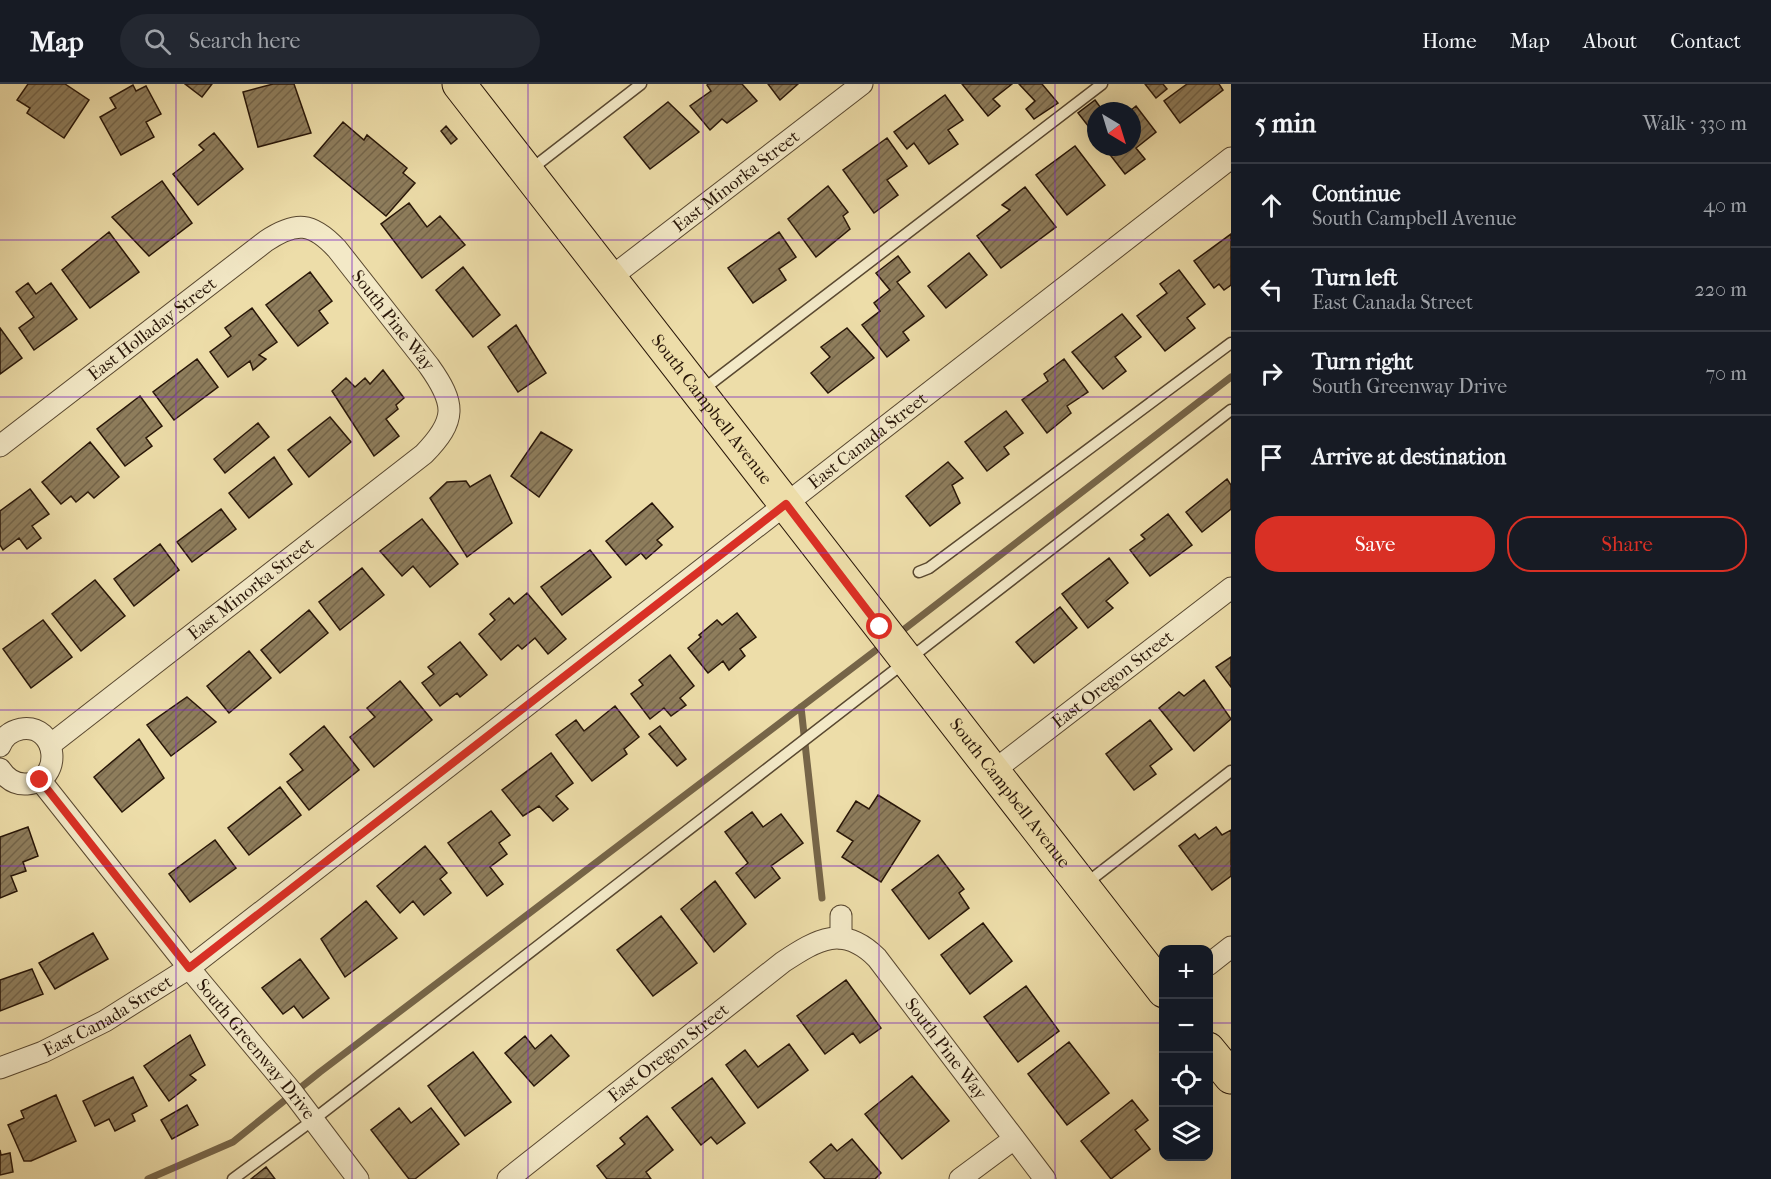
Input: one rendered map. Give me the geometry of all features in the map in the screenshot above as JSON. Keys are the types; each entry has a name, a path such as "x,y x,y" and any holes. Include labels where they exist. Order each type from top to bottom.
{"main road":[{"name":"South Campbell Avenue","path":"459,84 1159,985"},
{"path":"1213,1053 1231,1077"}],"street":[{"name":"East Minorka Street","path":"610,278 862,84"},
{"name":"East Canada Street","path":"0,1068 43,1052 105,1021 189,968 1231,158"},
{"name":"East Holladay Street","path":"0,446 266,241 283,230 298,226 310,228"},
{"name":"South Pine Way","path":"310,228 326,237 337,249 444,386 450,405 445,427"},
{"name":"East Minorka Street","path":"50,745 424,454 438,440 445,427"},
{"name":"East Oregon Street","path":"992,772 1231,588"},
{"path":"1,774 20,784 29,784 40,780 51,768 53,759 50,745 43,735 35,730 4,732"},
{"name":"South Greenway Drive","path":"40,780 189,968 294,1093 358,1179"},
{"path":"838,938 841,916"},
{"name":"South Pine Way","path":"838,938 857,941 877,958 1045,1179"},
{"name":"East Oregon Street","path":"508,1179 783,962 811,946 838,938"},
{"path":"1213,962 1231,947"},
{"path":"960,1179 1014,1138"}],"lane":[{"path":"527,172 641,84"},
{"path":"699,393 1102,84"},
{"path":"920,572 929,568 1231,343"},
{"path":"233,1179 313,1120 895,647 1231,410"},
{"path":"1082,886 1231,771"}],"building":[{"path":"28,84 65,84 89,100 64,138 27,113 30,108 17,100"},
{"path":"185,84 212,84 202,97"},
{"path":"273,84 294,84 311,133 258,147 243,92"},
{"path":"708,84 742,84 757,101 727,123 722,119 710,130 690,106 711,91"},
{"path":"768,84 798,84 780,100"},
{"path":"962,84 1012,84 993,99 1000,106 988,116"},
{"path":"1019,84 1042,84 1058,103 1034,119 1026,109 1035,101"},
{"path":"1145,84 1163,84 1167,89 1156,98"},
{"path":"1187,84 1219,84 1223,90 1180,123 1164,101"},
{"path":"133,85 136,91 146,86 161,114 146,122 154,137 121,155 100,117 116,108 110,98"},
{"path":"945,95 963,120 948,130 958,144 929,164 914,143 907,149 894,132"},
{"path":"668,102 699,132 650,169 624,137"},
{"path":"1087,106 1087,124 1078,113"},
{"path":"1141,112 1156,132 1141,144"},
{"path":"343,122 364,140 367,135 407,168 403,173 415,183 386,216 314,156"},
{"path":"446,126 457,139 451,144 441,131"},
{"path":"214,133 243,169 198,205 173,174 204,150 199,145"},
{"path":"887,138 907,166 887,180 898,195 874,213 843,170"},
{"path":"1075,146 1105,185 1067,215 1036,175"},
{"path":"1141,154 1145,159 1125,174 1111,156 1141,156"},
{"path":"162,181 192,223 149,256 112,217"},
{"path":"828,186 848,212 843,216 850,229 816,257 788,219"},
{"path":"1025,187 1056,227 1001,268 977,236 1010,210 1002,205"},
{"path":"409,203 427,227 440,216 465,245 422,278 381,224"},
{"path":"109,232 139,272 90,308 62,270"},
{"path":"779,232 796,257 779,269 786,280 753,303 728,268"},
{"path":"1231,234 1231,285 1224,290 1219,284 1214,288 1194,261"},
{"path":"969,253 987,275 946,308 928,286"},
{"path":"898,256 910,272 897,282 924,316 903,332 909,340 887,357 862,325 880,311 874,303 890,290 876,273"},
{"path":"463,267 500,315 473,337 436,290"},
{"path":"1179,270 1205,304 1187,318 1195,328 1165,351 1137,316 1167,293 1160,284"},
{"path":"310,272 332,301 319,311 328,323 298,346 266,305"},
{"path":"28,283 36,294 51,283 77,319 34,350 19,328 34,317 16,292"},
{"path":"252,308 277,342 259,355 266,359 253,370 250,361 228,377 210,352 231,336 225,328"},
{"path":"1122,314 1141,337 1115,357 1126,371 1103,389 1072,352"},
{"path":"516,325 546,373 518,392 488,347"},
{"path":"0,328 22,358 0,374"},
{"path":"847,328 874,358 828,393 811,373 830,357 821,347"},
{"path":"197,359 218,387 174,420 153,392"},
{"path":"1064,359 1088,392 1067,406 1071,413 1047,433 1022,400 1048,381 1044,374"},
{"path":"383,370 404,398 396,405 398,409 386,419 399,436 374,456 332,391 346,378 355,387 365,378 370,384"},
{"path":"140,396 162,426 146,438 152,446 125,466 97,429"},
{"path":"1006,411 1023,433 1004,447 1009,454 987,471 965,442"},
{"path":"330,417 351,442 309,477 288,450"},
{"path":"258,423 269,437 225,473 214,459"},
{"path":"541,432 572,450 539,497 511,476"},
{"path":"90,442 119,477 94,498 88,492 76,502 71,496 61,504 42,482"},
{"path":"274,457 292,484 249,518 229,493"},
{"path":"948,462 963,478 952,485 960,503 930,526 906,496"},
{"path":"490,475 512,523 467,557 430,498 447,482 466,481 470,487"},
{"path":"1227,479 1231,485 1231,509 1202,532 1186,512"},
{"path":"30,489 49,514 32,526 41,538 27,549 19,538 3,550 0,545 0,511"},
{"path":"652,503 673,527 657,540 662,545 646,559 641,553 626,565 606,541"},
{"path":"221,509 236,529 192,562 177,542"},
{"path":"1168,514 1192,545 1150,576 1130,550 1145,539 1141,535"},
{"path":"422,519 458,564 430,587 413,566 402,576 380,551"},
{"path":"160,544 179,570 134,606 114,579"},
{"path":"590,550 611,577 562,615 541,587"},
{"path":"1109,558 1128,583 1106,601 1113,608 1088,628 1062,594"},
{"path":"362,568 384,595 340,630 319,602"},
{"path":"95,580 125,616 81,651 52,614"},
{"path":"527,593 566,639 548,654 535,638 522,649 518,645 501,660 479,634 495,620 490,614 509,598 514,604"},
{"path":"1060,607 1077,628 1034,663 1016,642"},
{"path":"309,610 328,633 280,673 261,650"},
{"path":"737,613 756,637 740,649 745,656 729,670 723,661 708,673 688,648 717,620 722,625"},
{"path":"43,620 72,657 31,688 3,649"},
{"path":"460,642 487,675 460,697 457,693 440,706 422,683 434,674 428,667"},
{"path":"249,651 271,678 229,713 207,686"},
{"path":"670,655 694,686 680,698 686,705 671,716 664,708 650,719 631,694 643,685 639,680"},
{"path":"1231,657 1231,687 1216,667"},
{"path":"1204,680 1231,719 1194,751 1159,708 1179,692 1184,696"},
{"path":"400,681 432,720 374,767 350,737 375,717 367,708"},
{"path":"187,697 216,722 171,756 147,725"},
{"path":"615,706 639,737 624,749 627,754 592,781 556,735 576,720 584,731"},
{"path":"1150,720 1172,749 1150,766 1156,774 1134,790 1106,754"},
{"path":"324,726 359,770 309,810 287,782 303,770 290,754"},
{"path":"660,726 686,759 677,766 649,734"},
{"path":"139,739 164,778 122,812 94,777"},
{"path":"551,753 573,783 556,796 568,809 553,821 539,806 523,816 502,790"},
{"path":"280,787 301,815 249,855 228,828"},
{"path":"878,795 920,821 881,882 842,857 853,841 837,831 856,801 869,809"},
{"path":"491,811 510,835 499,843 507,854 490,867 503,884 487,896 448,843"},
{"path":"752,812 763,827 781,814 803,843 771,866 780,878 755,898 736,873 748,863 725,832"},
{"path":"28,827 38,856 23,862 26,871 11,876 17,891 0,898 0,837"},
{"path":"1216,827 1222,835 1231,830 1231,876 1212,890 1179,846 1195,834 1199,839"},
{"path":"215,840 236,868 190,902 169,874"},
{"path":"425,846 447,873 440,879 451,893 424,915 413,901 400,913 377,886"},
{"path":"938,855 964,889 959,893 969,908 929,939 892,890"},
{"path":"715,881 746,924 714,952 681,909"},
{"path":"366,901 397,938 345,977 321,939"},
{"path":"661,916 697,963 653,996 617,950"},
{"path":"983,923 1012,961 970,994 941,955"},
{"path":"93,933 108,959 55,989 39,963"},
{"path":"300,959 329,998 303,1018 294,1006 283,1014 262,988"},
{"path":"32,969 43,994 0,1011 0,980"},
{"path":"846,980 881,1028 860,1043 853,1033 825,1054 797,1016"},
{"path":"1026,986 1059,1031 1018,1062 984,1017"},
{"path":"190,1035 205,1065 190,1075 196,1080 169,1101 144,1066"},
{"path":"551,1035 569,1056 534,1086 505,1053 525,1036 535,1049"},
{"path":"1069,1042 1109,1093 1067,1125 1028,1074"},
{"path":"789,1044 808,1070 758,1108 726,1065 745,1050 758,1067"},
{"path":"473,1052 511,1102 465,1136 428,1086"},
{"path":"912,1076 949,1121 902,1159 865,1114"},
{"path":"133,1077 147,1106 132,1114 135,1121 115,1131 109,1119 95,1126 83,1101"},
{"path":"712,1078 745,1123 717,1144 711,1137 701,1145 672,1108"},
{"path":"56,1095 76,1141 31,1161 24,1161 8,1125 24,1118 21,1111"},
{"path":"1132,1100 1148,1120 1135,1130 1150,1149 1111,1179 1081,1141"},
{"path":"187,1105 198,1125 172,1139 161,1120"},
{"path":"399,1108 411,1123 431,1108 459,1144 415,1179 409,1179 371,1130"},
{"path":"647,1116 673,1150 646,1172 651,1179 607,1179 597,1166 625,1144 620,1138"},
{"path":"852,1139 881,1173 875,1179 825,1179 810,1162 831,1144 837,1151"},
{"path":"0,1150 1,1155 10,1153 13,1172 0,1175"},
{"path":"266,1167 275,1179 251,1179"}],"waterway":[{"path":"898,634 1231,377"},
{"path":"148,1179 233,1142 320,1072 884,644"},
{"path":"801,707 822,898"}],"route":[{"path":"40,780 189,968 786,504 880,627"}]}
